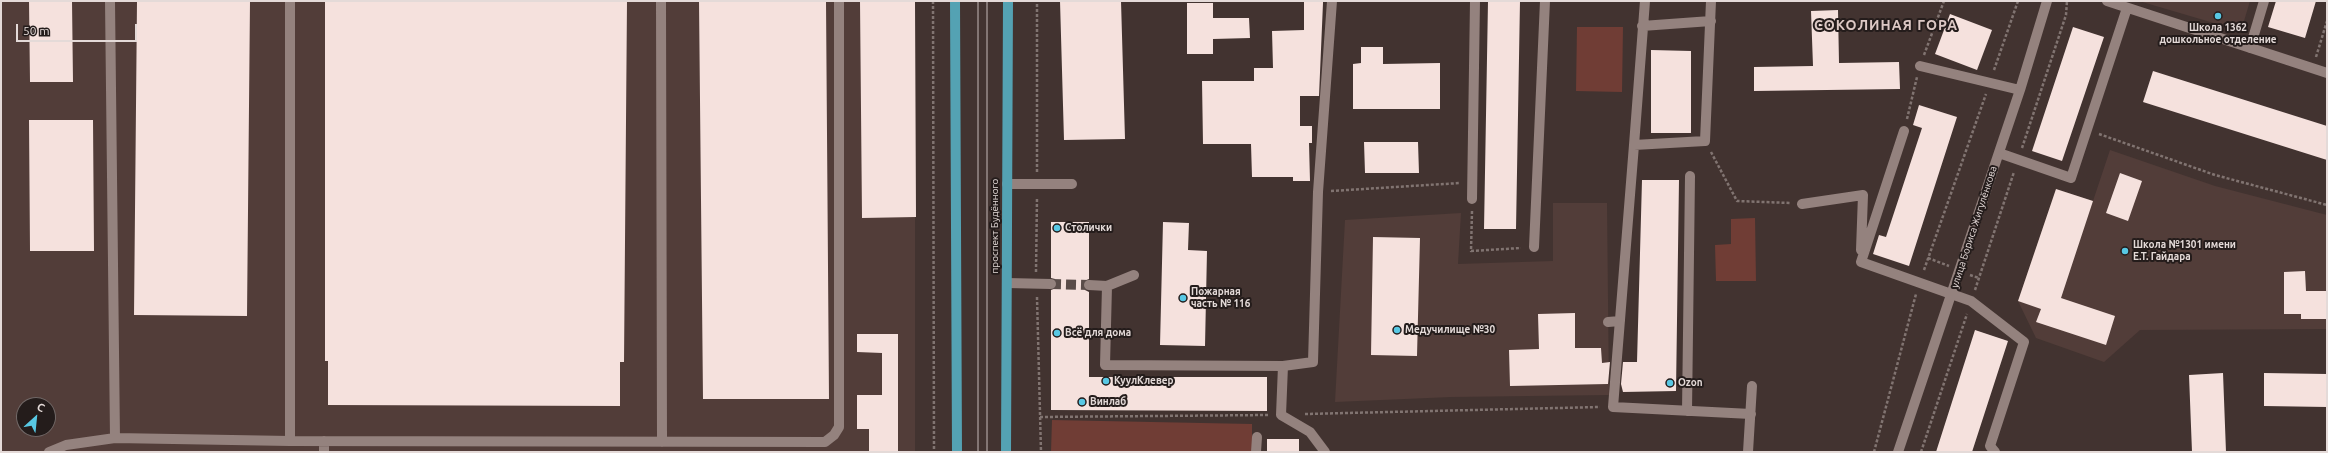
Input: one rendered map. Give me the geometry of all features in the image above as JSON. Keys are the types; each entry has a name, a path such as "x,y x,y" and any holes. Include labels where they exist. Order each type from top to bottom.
{"main road":[{"path":"955,1 957,452"},
{"name":"проспект Будённого","path":"1006,452 1008,1"}],"street":[{"path":"110,1 115,438"},
{"path":"290,1 290,441"},
{"path":"661,1 662,442"},
{"path":"49,452 66,445 115,438 290,441 825,442 834,435 840,427 839,1"},
{"path":"1107,286 1105,365 1283,366 1313,362 1318,192 1332,1"},
{"path":"1472,199 1475,1"},
{"path":"1534,247 1545,1"},
{"path":"1645,1 1613,407 1751,414"},
{"path":"1634,145 1705,141 1712,1"},
{"name":"улица Бориса Жигулёнкова","path":"1898,452 2020,90 2047,1"},
{"path":"2107,1 2327,72"},
{"path":"2250,48 2264,1"},
{"path":"1999,153 2071,178 2127,8"},
{"path":"1642,26 1711,21"},
{"path":"1920,66 2020,90"},
{"path":"1861,262 1904,131"},
{"path":"1687,411 1690,176"},
{"path":"1007,184 1072,184"},
{"path":"1802,204 1863,195 1861,262"},
{"path":"1861,262 1971,302 2024,342 1990,446 1995,452"},
{"path":"1089,285 1107,286 1134,275"},
{"path":"1007,283 1051,284"},
{"path":"1608,322 1620,322"},
{"path":"1283,366 1281,415 1310,432 1325,452"},
{"path":"1748,452 1752,386"},
{"path":"1256,452 1257,437"},
{"path":"324,441 324,452"}],"path":[{"path":"933,1 934,452"},
{"path":"1037,1 1036,284 1041,452"},
{"path":"1904,131 1920,66 1944,1"},
{"path":"1874,452 1919,283 2018,1"},
{"path":"1921,452 2066,15 2067,1"},
{"path":"2309,55 2316,58 2327,21"},
{"path":"2087,130 2215,175 2327,205"},
{"path":"1705,141 1737,201 1802,204"},
{"path":"1318,192 1472,183"},
{"path":"1472,199 1471,251 1534,247"},
{"path":"1040,417 1281,415 1613,407"},
{"path":"1139,415 1140,410"}],"shaded area":[{"path":"1,1 915,1 915,452 1,452"},
{"name":"Школа 1362 дошкольное отделение","path":"2139,1 2250,1 2241,31"},
{"path":"1577,27 1623,27 1622,92 1576,91"},
{"name":"Школа №1301 имени Е.Т. Гайдара","path":"2110,150 2215,186 2327,215 2327,329 2140,330 2104,362 2036,338 2018,301 2056,189 2093,201"},
{"path":"1553,203 1607,203 1609,395 1451,397 1335,402 1345,220 1461,213 1458,264 1553,261"},
{"path":"1755,218 1756,281 1716,281 1715,245 1731,244 1731,219"},
{"path":"1052,420 1252,424 1252,452 1051,452"}],"building":[{"path":"29,1 72,1 73,82 30,82"},
{"path":"137,1 250,1 247,316 134,315"},
{"path":"325,1 627,1 624,362 620,362 620,406 328,405 328,361 325,361"},
{"path":"699,1 826,1 829,399 703,399"},
{"path":"860,1 915,1 916,217 862,218"},
{"path":"1060,1 1121,1 1125,139 1064,140"},
{"path":"1304,1 1323,1 1319,96 1300,96 1300,126 1312,126 1312,143 1309,143 1310,181 1293,181 1293,177 1252,177 1251,144 1203,144 1202,81 1254,81 1254,68 1273,68 1272,31 1304,30"},
{"path":"1488,1 1520,1 1516,229 1484,229"},
{"path":"2276,1 2316,1 2305,38 2268,27"},
{"path":"1187,3 1213,3 1213,18 1249,18 1250,38 1213,39 1213,54 1187,54"},
{"path":"1838,10 1839,63 1899,62 1900,89 1754,91 1754,67 1813,66 1811,11"},
{"path":"1950,14 1992,30 1977,70 1935,54"},
{"path":"2073,27 2104,37 2062,161 2032,151"},
{"path":"1361,47 1383,47 1383,64 1440,63 1440,109 1353,109 1353,64 1361,63"},
{"path":"1651,50 1691,51 1691,133 1651,133"},
{"path":"2153,71 2327,126 2327,160 2143,102"},
{"path":"1919,105 1957,117 1909,266 1873,254 1879,235 1886,237 1922,128 1913,125"},
{"path":"29,120 93,120 94,251 30,251"},
{"path":"1364,142 1418,142 1419,173 1365,173"},
{"path":"2120,173 2142,181 2128,221 2106,213"},
{"path":"1642,180 1679,180 1676,391 1623,392 1621,384 1623,362 1637,362"},
{"path":"2056,189 2093,201 2061,298 2115,316 2106,345 2036,322 2041,309 2018,301"},
{"path":"1051,222 1089,222 1089,279 1084,281 1083,285 1085,290 1089,292 1089,377 1267,377 1267,411 1051,410 1051,290 1056,288 1057,284 1055,279 1051,278"},
{"name":"Пожарная часть № 116","path":"1163,222 1189,223 1188,250 1207,251 1205,346 1160,345"},
{"path":"1373,237 1420,238 1417,356 1371,355"},
{"path":"2305,271 2306,291 2327,291 2327,319 2301,319 2301,314 2284,314 2284,272"},
{"path":"1575,313 1575,348 1601,348 1602,363 1610,362 1608,384 1510,386 1509,350 1539,349 1538,314"},
{"path":"1975,330 2008,341 1972,452 1936,452"},
{"path":"857,334 898,334 898,452 869,452 869,429 857,429 857,395 882,395 882,353 857,352"},
{"path":"2223,373 2226,452 2192,452 2189,375"},
{"path":"2264,373 2327,374 2327,407 2264,406"},
{"path":"1267,439 1299,439 1299,452 1267,452"}],"tunnel":[{"path":"1051,284 1089,285"}],"tram line":[{"path":"978,1 978,452"},
{"path":"987,1 987,452"}],"place":[{"name":"Школа 1362 дошкольное отделение","path":"2218,16"},
{"name":"Столички","path":"1057,228"},
{"name":"Школа №1301 имени Е.Т. Гайдара","path":"2125,251"},
{"name":"Пожарная часть № 116","path":"1183,298"},
{"name":"Медучилище №30","path":"1397,330"},
{"name":"Всё для дома","path":"1057,333"},
{"name":"КуулКлевер","path":"1106,381"},
{"name":"Ozon","path":"1670,383"},
{"name":"Винлаб","path":"1082,402"}],"district":[{"name":"СОКОЛИНАЯ ГОРА","path":"1886,25"}]}
